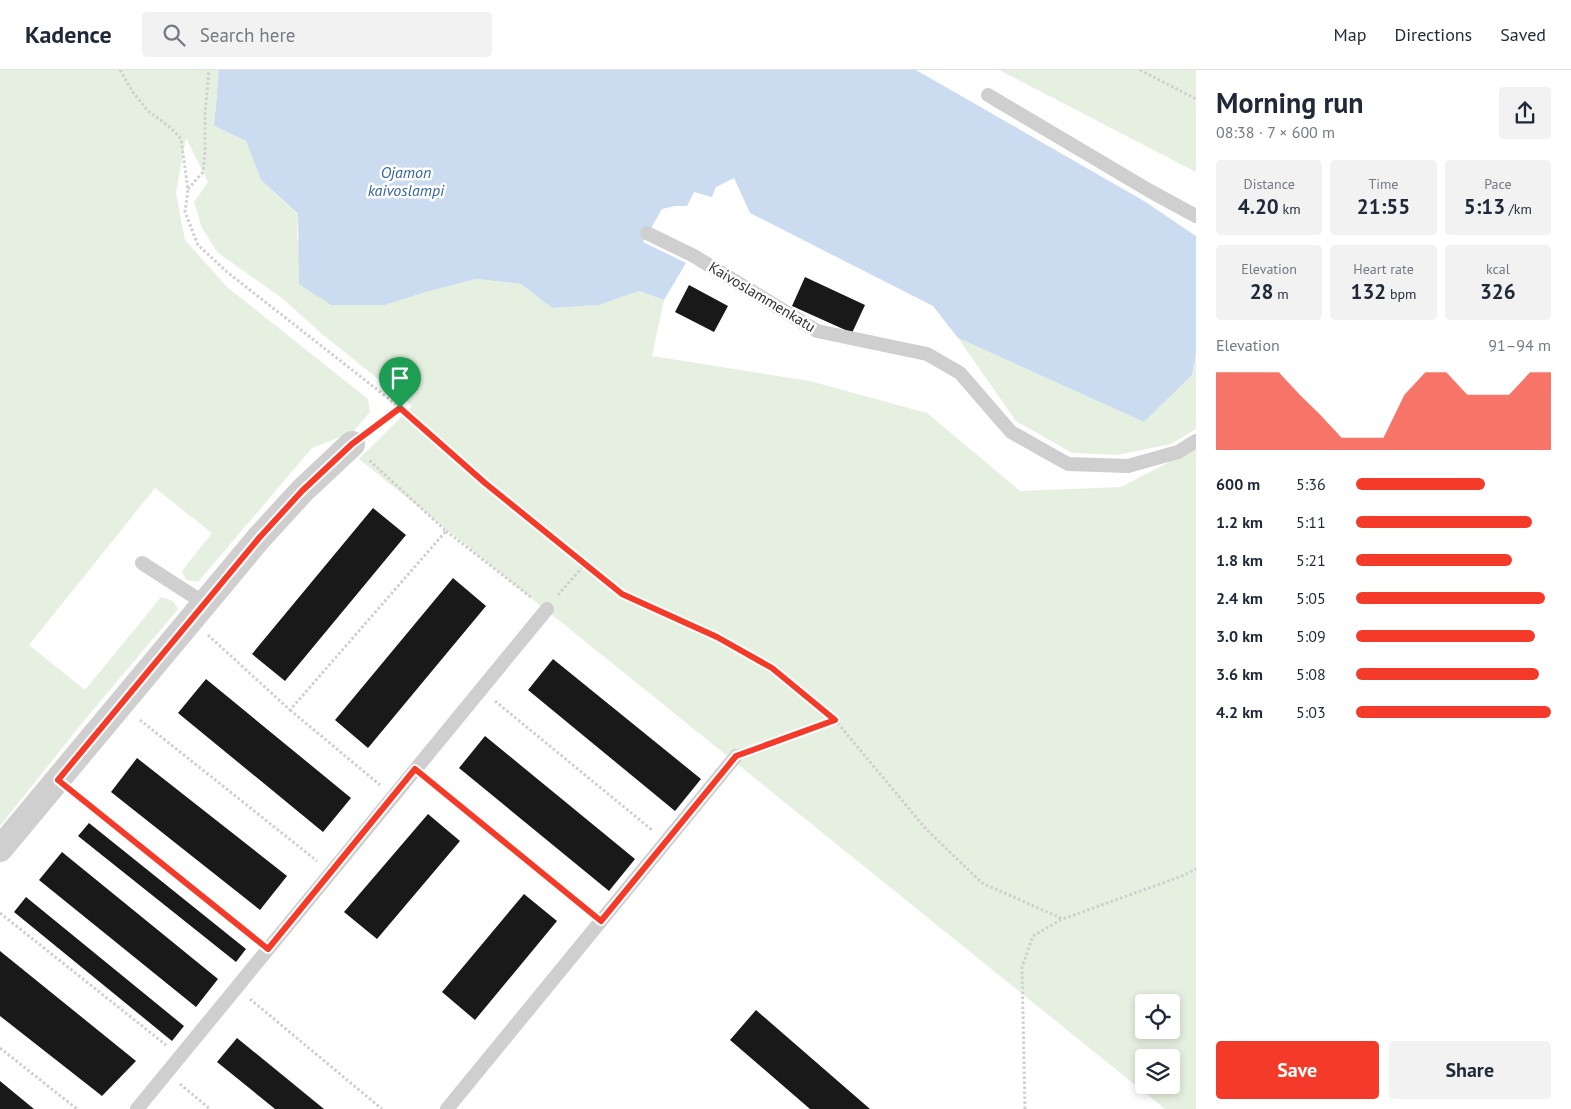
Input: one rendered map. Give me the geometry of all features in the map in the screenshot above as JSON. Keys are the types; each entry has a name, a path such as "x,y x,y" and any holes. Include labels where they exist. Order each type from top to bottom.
{"street":[{"path":"0,849 259,538 302,491 352,444"}],"lane":[{"path":"988,95 1150,192 1196,216"},
{"name":"Kaivoslammenkatu","path":"647,233 694,256 817,331 927,354 960,373 1010,432 1068,464 1128,466 1178,452 1196,441"},
{"path":"142,563 198,611"},
{"path":"137,1109 547,609"},
{"path":"447,1109 736,756"}],"path":[{"path":"120,70 132,91 148,110 171,128 181,140 188,190 185,212 198,245 227,272 400,408 485,483 622,594 717,637 772,668 835,720 926,829 982,883 1063,919"},
{"path":"188,190 203,172 205,112 209,70"},
{"path":"1140,70 1196,99"},
{"path":"400,408 352,444 446,531 547,609 585,564"},
{"path":"290,710 446,531"},
{"path":"198,611 290,710 393,796"},
{"path":"481,689 666,842"},
{"path":"120,704 331,872"},
{"path":"736,756 835,720"},
{"path":"415,769 601,921"},
{"path":"58,780 268,949"},
{"path":"1026,1109 1022,967 1033,936 1063,919 1182,876 1196,869"},
{"path":"0,913 180,1056"},
{"path":"236,988 382,1109"},
{"path":"0,1048 77,1109"},
{"path":"166,1073 210,1109"}],"green space":[{"path":"0,70 219,70 214,126 246,141 261,180 298,215 297,239 385,305 476,279 521,284 552,308 599,305 639,291 664,300 652,356 810,381 927,413 1020,491 1121,487 1196,448 1196,1109 1165,1109 1146,1094 1180,1094 1180,1049 1135,1049 1135,1085 359,459 412,406 322,334 283,299 217,252 202,228 194,202 208,182 186,138 176,193 185,240 227,287 368,399 370,412 353,432 312,448 198,582 186,580 182,571 212,533 155,488 29,645 85,690 161,597 173,601 178,609 83,722 0,826"},
{"path":"999,70 1196,70 1196,172"},
{"path":"958,338 1144,422 1192,375 1196,354 1196,429 1171,444 1117,455 1072,453 1016,421"}],"water":[{"name":"Ojamon kaivoslampi","path":"219,70 916,70 1144,201 1196,236 1196,354 1192,375 1144,422 958,338 933,306 750,213 734,178 716,187 712,197 694,192 687,206 662,209 643,242 686,263 664,300 639,291 599,305 552,308 521,284 476,279 385,305 331,305 299,284 298,214 261,180 246,141 214,126"}],"building":[{"path":"805,277 865,305 852,333 792,306"},
{"path":"689,285 728,306 714,332 675,312"},
{"path":"373,508 406,535 285,681 252,654"},
{"path":"453,578 486,606 368,748 335,720"},
{"path":"553,659 701,779 675,811 528,690"},
{"path":"206,679 351,798 323,832 178,713"},
{"path":"485,736 635,859 609,891 459,768"},
{"path":"137,758 287,876 260,910 111,792"},
{"path":"428,814 460,841 377,939 344,912"},
{"path":"89,823 246,949 236,962 78,836"},
{"path":"62,852 218,979 196,1007 39,880"},
{"path":"524,894 557,921 475,1020 442,992"},
{"path":"26,897 184,1026 172,1041 14,912"},
{"path":"0,951 136,1061 102,1096 0,1016"},
{"path":"756,1010 870,1109 810,1109 730,1040"},
{"path":"237,1038 324,1109 275,1109 217,1062"},
{"path":"0,1081 34,1109 0,1109"}],"route":[{"path":"400,408 485,483 622,594 717,637 772,668 835,720 736,756 601,921 415,769 268,949 58,780 259,538 302,491 352,444 400,408"}]}
